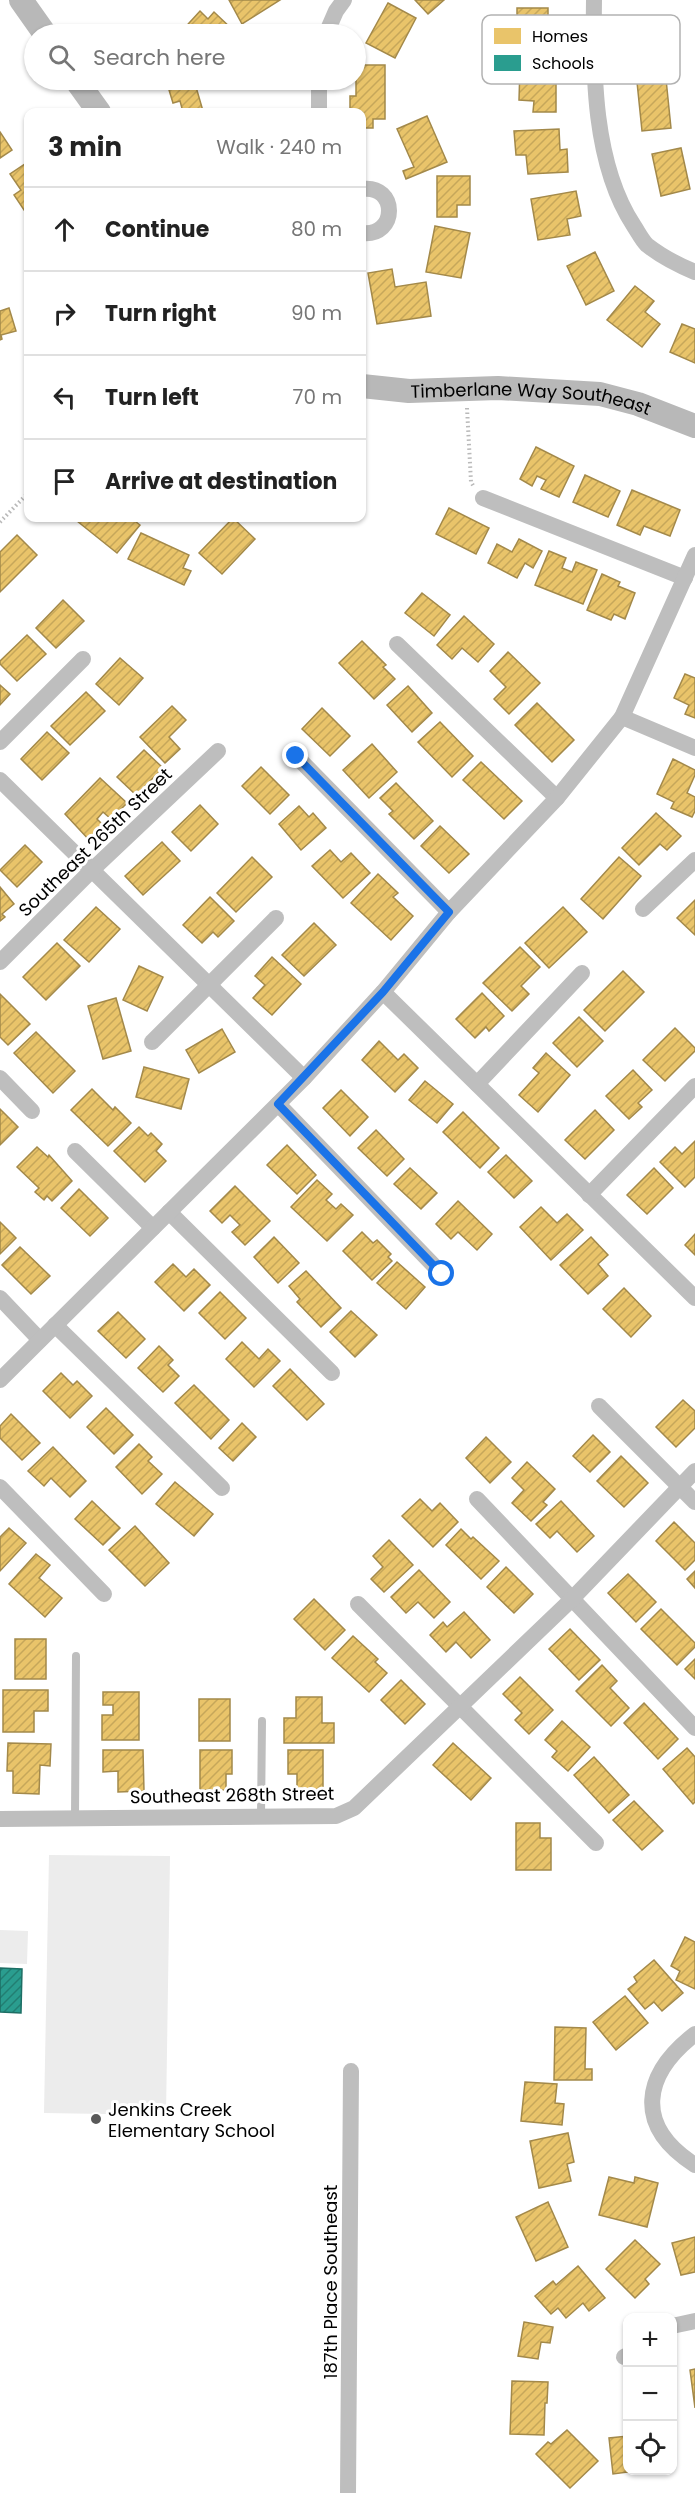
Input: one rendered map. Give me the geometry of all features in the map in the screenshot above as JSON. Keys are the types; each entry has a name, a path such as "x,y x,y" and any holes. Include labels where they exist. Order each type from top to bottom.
{"street":[{"path":"21,0 38,24"},
{"path":"330,24 344,0"},
{"path":"594,0 594,15"},
{"path":"595,84 602,135 613,182 626,214 646,244 675,263 695,272"},
{"path":"83,90 96,108"},
{"path":"317,90 319,108"},
{"path":"366,189 379,191 388,203 390,211 385,225 372,233 366,233"},
{"name":"Timberlane Way Southeast","path":"366,386 409,391 466,389 600,393 638,404 695,426"},
{"path":"0,1380 304,1078 383,992 449,912 557,798 622,717 691,567 483,498"},
{"path":"398,644 557,798"},
{"path":"0,742 83,659"},
{"path":"622,717 695,748"},
{"name":"Southeast 265th Street","path":"0,962 92,870 218,751"},
{"path":"296,756 449,912"},
{"path":"0,780 304,1078"},
{"path":"643,909 695,860"},
{"path":"152,1042 276,918"},
{"path":"477,1084 582,973"},
{"path":"383,992 695,1298"},
{"path":"0,1078 32,1111"},
{"path":"589,1195 695,1086"},
{"path":"278,1104 442,1274"},
{"path":"75,1151 153,1228"},
{"path":"169,1212 332,1373"},
{"path":"0,1298 40,1340"},
{"path":"55,1325 222,1488"},
{"path":"600,1406 695,1502"},
{"name":"Southeast 268th Street","path":"0,1819 336,1816 354,1808 571,1600 695,1471"},
{"path":"0,1487 104,1594"},
{"path":"477,1499 695,1728"},
{"path":"358,1604 596,1843"},
{"path":"695,2034 675,2050 656,2086 651,2108 656,2124 665,2139 695,2165"},
{"name":"187th Place Southeast","path":"348,2493 351,2072"},
{"path":"677,2325 695,2320"}],"lane":[{"path":"75,1818 76,1656"},
{"path":"261,1816 262,1721"}],"path":[{"path":"466,389 471,482 483,498"},
{"path":"0,522 24,498"}],"shaded area":[{"path":"49,1855 170,1856 166,2115 44,2113"},
{"path":"0,1930 28,1931 27,1964 0,1963"}],"building: Homes":[{"path":"229,0 280,0 242,24"},
{"path":"415,0 444,0 428,14"},
{"path":"388,3 416,18 395,58 366,43"},
{"path":"517,8 548,8 548,15 517,15"},
{"path":"200,11 208,19 214,12 227,24 188,24"},
{"path":"366,65 385,65 385,119 373,119 373,128 366,128 366,108 350,108 350,96 356,96 356,90 366,90"},
{"path":"519,84 556,84 556,112 533,112 534,101 519,100"},
{"path":"637,84 667,84 671,128 642,131"},
{"path":"169,90 197,90 202,108 182,108 180,101 173,103"},
{"path":"427,116 447,162 406,179 403,171 414,167 397,129"},
{"path":"559,129 560,150 567,149 568,172 528,174 526,155 516,155 514,131"},
{"path":"0,132 12,150 0,158"},
{"path":"681,148 690,189 661,196 652,154"},
{"path":"24,165 24,210 14,195 21,190 10,174"},
{"path":"437,176 470,176 470,205 457,205 457,217 437,217"},
{"path":"576,191 581,216 567,219 570,235 538,240 531,199"},
{"path":"435,226 470,233 461,278 426,272"},
{"path":"595,252 614,291 586,305 567,266"},
{"path":"392,269 395,287 426,282 431,316 377,324 368,273"},
{"path":"635,286 654,301 645,312 660,324 642,347 607,320"},
{"path":"9,308 16,331 1,335 0,340 0,311"},
{"path":"682,324 695,329 695,363 670,352"},
{"path":"536,447 574,466 559,497 541,489 546,480 537,476 532,486 520,479"},
{"path":"585,475 620,491 608,517 573,502"},
{"path":"632,490 680,510 670,536 644,526 640,535 617,525"},
{"path":"449,508 489,528 476,554 436,534"},
{"path":"78,522 136,522 140,525 117,553"},
{"path":"229,522 237,522 255,539 222,574 199,553"},
{"path":"141,533 189,555 183,568 191,571 184,585 128,559"},
{"path":"17,535 37,555 0,592 0,552"},
{"path":"519,539 542,551 533,568 525,563 517,578 488,563 497,544 512,552"},
{"path":"549,551 566,558 562,568 572,572 576,562 597,570 583,604 535,585"},
{"path":"602,574 620,582 618,586 635,593 625,619 614,614 611,620 587,610"},
{"path":"422,593 450,615 434,636 405,613"},
{"path":"63,600 84,621 56,648 36,628"},
{"path":"464,616 494,644 478,662 462,648 452,659 437,645"},
{"path":"27,635 46,654 17,681 0,664 0,661"},
{"path":"362,641 386,665 383,667 395,679 374,699 339,663"},
{"path":"508,652 540,683 509,714 494,699 506,687 490,671"},
{"path":"120,658 143,678 119,705 96,684"},
{"path":"685,674 695,678 695,718 685,714 689,705 674,698"},
{"path":"0,685 10,694 0,705"},
{"path":"408,686 432,713 412,732 387,705"},
{"path":"86,692 105,711 70,745 51,726"},
{"path":"537,703 574,740 552,762 515,725"},
{"path":"172,706 186,720 169,737 180,749 165,763 140,737"},
{"path":"322,708 350,736 330,756 302,729"},
{"path":"440,722 473,756 452,777 418,742"},
{"path":"47,732 69,753 42,780 21,759"},
{"path":"372,744 397,772 369,798 343,770"},
{"path":"144,750 163,768 136,795 117,777"},
{"path":"673,759 695,770 687,793 695,797 695,811 692,817 671,808 674,802 657,794"},
{"path":"481,762 522,801 504,819 463,780"},
{"path":"261,767 289,795 270,814 242,786"},
{"path":"100,778 127,803 111,819 103,812 97,819 104,826 90,841 65,814"},
{"path":"396,783 433,821 414,839 389,814 393,811 380,798"},
{"path":"200,805 218,824 191,851 172,832"},
{"path":"299,806 309,817 313,813 326,828 301,850 279,824"},
{"path":"656,813 681,836 667,850 660,844 639,865 622,848"},
{"path":"440,826 469,854 449,873 421,846"},
{"path":"162,842 180,861 143,895 125,876"},
{"path":"25,845 42,862 17,887 0,870"},
{"path":"330,850 341,862 351,853 370,873 343,898 312,866"},
{"path":"252,857 272,877 236,912 217,893"},
{"path":"619,857 641,876 603,919 581,899"},
{"path":"378,874 398,893 393,897 413,916 391,940 351,903"},
{"path":"0,887 14,904 2,914 5,917 0,921"},
{"path":"210,897 234,921 218,937 213,932 202,943 183,925"},
{"path":"695,900 695,935 677,918"},
{"path":"96,907 120,929 89,962 64,940"},
{"path":"563,907 587,932 549,968 525,943"},
{"path":"314,923 336,945 304,976 282,955"},
{"path":"57,943 80,966 46,1000 23,977"},
{"path":"520,947 540,967 521,986 529,994 512,1011 483,983"},
{"path":"272,957 301,984 272,1015 253,998 265,985 255,976"},
{"path":"139,966 163,977 147,1011 123,1000"},
{"path":"623,971 644,992 605,1031 584,1010"},
{"path":"482,993 504,1016 489,1031 486,1027 475,1038 456,1019"},
{"path":"0,994 30,1024 8,1045 0,1037"},
{"path":"116,998 131,1051 103,1059 88,1006"},
{"path":"579,1017 603,1041 577,1067 553,1043"},
{"path":"675,1028 695,1048 695,1051 665,1081 643,1060"},
{"path":"222,1029 235,1052 199,1073 186,1050"},
{"path":"36,1032 75,1071 53,1093 14,1053"},
{"path":"379,1041 398,1060 404,1054 418,1068 395,1092 362,1060"},
{"path":"546,1053 570,1075 538,1112 519,1095 539,1073 533,1068"},
{"path":"144,1067 189,1079 181,1109 136,1097"},
{"path":"633,1070 652,1090 638,1103 642,1107 629,1119 606,1096"},
{"path":"425,1081 453,1104 437,1123 409,1100"},
{"path":"92,1089 113,1110 115,1107 131,1123 108,1146 71,1110"},
{"path":"341,1090 368,1117 350,1136 323,1108"},
{"path":"0,1109 18,1127 0,1145"},
{"path":"595,1110 614,1130 585,1159 565,1140"},
{"path":"463,1112 499,1148 480,1168 443,1132"},
{"path":"139,1127 148,1136 151,1133 162,1144 156,1151 166,1161 145,1182 114,1151"},
{"path":"376,1130 404,1159 387,1176 358,1148"},
{"path":"695,1141 695,1177 685,1187 660,1162 675,1147 682,1154"},
{"path":"287,1145 316,1175 297,1194 267,1165"},
{"path":"37,1147 48,1157 49,1155 72,1181 52,1201 47,1196 44,1200 35,1192 39,1188 17,1167"},
{"path":"506,1155 532,1181 514,1198 488,1172"},
{"path":"410,1168 437,1193 421,1209 394,1184"},
{"path":"654,1168 673,1188 647,1214 627,1195"},
{"path":"317,1180 332,1194 326,1200 336,1209 341,1204 353,1215 327,1241 291,1207"},
{"path":"235,1186 270,1221 245,1245 232,1232 240,1225 230,1215 222,1223 210,1211"},
{"path":"79,1189 108,1218 90,1236 61,1208"},
{"path":"458,1201 492,1234 477,1250 458,1232 451,1239 436,1224"},
{"path":"541,1207 557,1223 567,1214 583,1230 551,1260 520,1227"},
{"path":"0,1222 16,1238 0,1254"},
{"path":"362,1232 373,1243 377,1240 391,1254 388,1257 392,1261 372,1280 343,1251"},
{"path":"695,1234 695,1255 685,1245"},
{"path":"274,1237 299,1263 278,1283 254,1257"},
{"path":"591,1237 608,1255 598,1264 608,1276 588,1294 560,1265"},
{"path":"20,1247 50,1276 31,1294 2,1265"},
{"path":"397,1262 425,1287 406,1309 377,1283"},
{"path":"173,1264 186,1277 194,1269 210,1285 184,1311 155,1282"},
{"path":"306,1271 341,1308 321,1327 297,1302 300,1299 289,1286"},
{"path":"624,1288 651,1316 631,1337 603,1309"},
{"path":"220,1292 246,1318 225,1339 199,1313"},
{"path":"351,1311 377,1335 355,1357 330,1332"},
{"path":"118,1312 145,1339 126,1358 98,1331"},
{"path":"242,1342 259,1359 268,1349 280,1361 254,1387 226,1359"},
{"path":"159,1346 173,1360 168,1365 179,1376 163,1392 138,1368"},
{"path":"290,1369 324,1404 307,1420 273,1386"},
{"path":"61,1373 73,1385 77,1381 92,1396 70,1418 43,1391"},
{"path":"194,1385 229,1420 211,1439 175,1403"},
{"path":"683,1400 695,1411 695,1428 676,1447 656,1427"},
{"path":"106,1408 133,1435 114,1454 87,1427"},
{"path":"11,1414 40,1443 22,1460 0,1438 0,1426"},
{"path":"242,1423 256,1437 233,1461 219,1448"},
{"path":"593,1435 610,1452 590,1472 573,1456"},
{"path":"486,1437 511,1462 490,1483 466,1458"},
{"path":"139,1444 152,1457 148,1461 162,1474 142,1494 116,1467"},
{"path":"53,1447 86,1481 70,1497 51,1478 44,1486 28,1471"},
{"path":"621,1456 648,1483 624,1507 597,1481"},
{"path":"527,1462 555,1489 543,1502 547,1505 531,1521 512,1503 524,1490 512,1478"},
{"path":"175,1482 213,1514 194,1536 156,1504"},
{"path":"420,1499 432,1511 440,1503 458,1522 433,1547 402,1516"},
{"path":"92,1501 120,1528 103,1545 75,1519"},
{"path":"561,1501 594,1536 577,1552 557,1531 550,1538 536,1524"},
{"path":"674,1522 695,1543 695,1560 685,1570 656,1541"},
{"path":"135,1526 169,1563 145,1586 109,1550"},
{"path":"9,1528 26,1543 0,1571 0,1537"},
{"path":"461,1529 499,1561 481,1579 446,1545"},
{"path":"389,1540 413,1565 384,1592 371,1579 383,1567 373,1556"},
{"path":"36,1554 50,1565 39,1578 62,1598 45,1617 9,1584"},
{"path":"506,1567 533,1594 514,1613 487,1587"},
{"path":"419,1570 450,1602 434,1618 418,1602 406,1613 391,1597"},
{"path":"695,1571 695,1588 687,1579"},
{"path":"628,1574 656,1602 636,1622 608,1593"},
{"path":"314,1599 345,1630 325,1650 294,1619"},
{"path":"661,1609 695,1643 695,1647 677,1665 641,1629"},
{"path":"464,1612 490,1640 471,1658 456,1642 446,1652 430,1635 443,1622 447,1627"},
{"path":"570,1629 600,1660 579,1680 549,1649"},
{"path":"353,1636 378,1659 375,1662 387,1673 369,1692 332,1658"},
{"path":"15,1639 46,1639 46,1679 15,1679"},
{"path":"695,1659 695,1679 685,1669"},
{"path":"602,1665 617,1681 610,1688 629,1708 611,1726 576,1691"},
{"path":"520,1677 553,1710 529,1734 515,1720 522,1713 503,1694"},
{"path":"401,1680 425,1704 405,1724 381,1700"},
{"path":"3,1690 48,1690 48,1711 34,1711 34,1732 3,1732"},
{"path":"103,1692 139,1692 139,1740 102,1740 102,1715 113,1715 113,1705 103,1705"},
{"path":"296,1697 322,1697 322,1723 334,1723 334,1743 284,1743 284,1718 296,1718"},
{"path":"199,1699 230,1699 230,1741 199,1741"},
{"path":"644,1703 678,1739 658,1759 624,1723"},
{"path":"562,1721 590,1747 568,1771 552,1757 557,1751 545,1740"},
{"path":"8,1743 51,1744 50,1766 40,1765 39,1794 13,1793 13,1771 7,1771"},
{"path":"453,1743 491,1778 471,1800 433,1765"},
{"path":"687,1748 695,1757 695,1802 693,1804 663,1769"},
{"path":"103,1750 143,1750 144,1791 118,1792 118,1771 103,1772"},
{"path":"200,1750 232,1750 232,1774 226,1774 226,1790 200,1790"},
{"path":"288,1750 323,1750 323,1790 297,1790 297,1774 288,1774"},
{"path":"594,1757 629,1795 609,1813 574,1775"},
{"path":"634,1801 663,1831 642,1850 613,1820"},
{"path":"516,1823 540,1823 540,1838 551,1838 551,1870 516,1870"},
{"path":"685,1937 695,1942 695,1989 676,1980 680,1971 671,1966"},
{"path":"654,1960 683,1993 662,2011 654,2002 645,2009 628,1989 637,1982 634,1977"},
{"path":"625,1996 648,2023 616,2050 593,2022"},
{"path":"555,2027 586,2028 585,2069 592,2069 592,2080 554,2080"},
{"path":"525,2082 557,2084 555,2103 564,2104 562,2125 521,2121"},
{"path":"568,2133 574,2162 567,2164 571,2181 539,2188 530,2141"},
{"path":"609,2177 634,2183 635,2177 658,2183 647,2227 599,2215"},
{"path":"548,2202 568,2247 536,2261 516,2217"},
{"path":"695,2237 695,2272 681,2275 672,2243"},
{"path":"635,2240 660,2264 645,2279 649,2284 635,2298 606,2269"},
{"path":"578,2266 605,2298 589,2311 583,2303 566,2318 558,2308 551,2314 535,2296 553,2281 556,2285"},
{"path":"524,2322 553,2327 550,2343 541,2342 538,2359 518,2356"},
{"path":"695,2369 695,2408 690,2370"},
{"path":"512,2381 548,2382 544,2435 510,2434"},
{"path":"567,2430 598,2461 570,2488 536,2454 548,2442 551,2444"},
{"path":"623,2437 623,2473 613,2474 609,2438"}],"building: Schools":[{"path":"0,1968 22,1969 21,2013 0,2012"}],"place":[{"name":"Jenkins Creek Elementary School","path":"96,2119"}],"route":[{"path":"296,756 449,912 383,992 278,1104 442,1274"}]}
